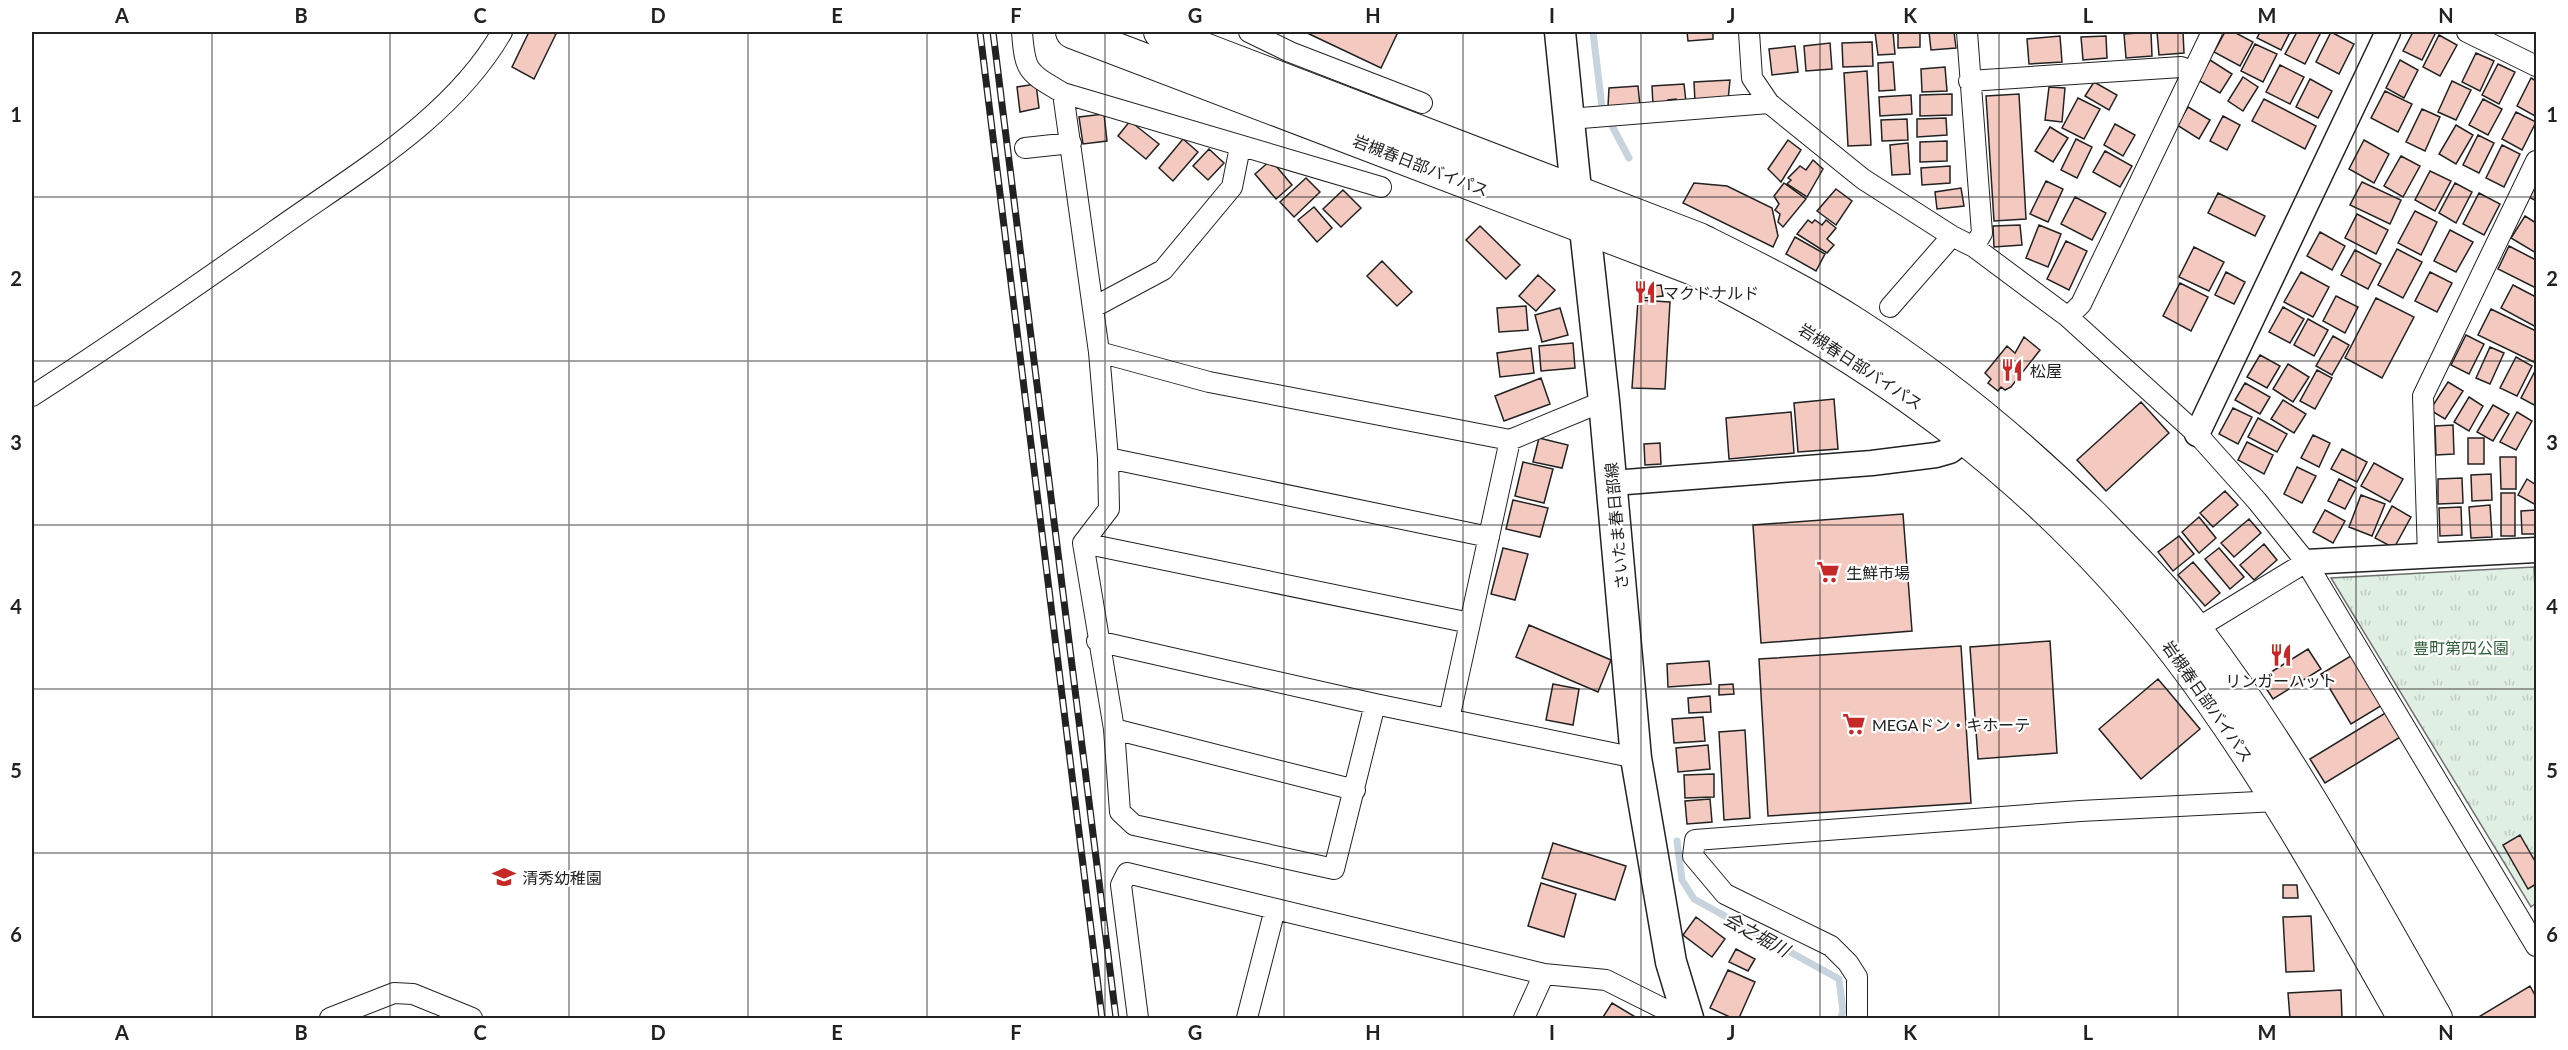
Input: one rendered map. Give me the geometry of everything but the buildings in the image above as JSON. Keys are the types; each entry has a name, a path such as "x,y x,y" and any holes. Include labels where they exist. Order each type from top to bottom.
{"highway":[{"name":"岩槻春日部バイパス","path":"1072,32 1691,268 1764,305 1897,388 1967,438 2043,506 2127,593 2176,653 2228,724 2277,801 2404,1018"},
{"name":"岩槻春日部バイパス","path":"1160,32 1699,238 1852,321 1914,363 1993,424 2060,484 2149,572 2196,629 2251,707 2360,885 2436,1018"}],"main road":[{"name":"さいたま春日部線","path":"1560,32 1581,118 1576,190 1585,229 1613,483 1636,758 1671,962 1688,1018"}],"street":[{"path":"32,396 110,346 403,141 462,86 492,50 502,32"},
{"path":"1022,32 1024,61 1032,74 1063,93 1381,188"},
{"path":"1250,32 1290,52 1422,103"},
{"path":"1749,32 1752,78 1769,103 1863,179 1952,236 1974,247 2068,317 2197,434 2257,501 2306,562 2531,923 2536,946"},
{"path":"1967,32 1982,233 1974,247"},
{"path":"2068,317 2081,304 2212,32"},
{"path":"2197,434 2388,32"},
{"path":"2467,32 2536,66"},
{"path":"1969,81 2181,67 2193,72"},
{"path":"1063,93 1094,307 1108,458 1109,509 1083,543 1097,641 1114,729 1119,812 1134,825 1334,869 1375,704"},
{"path":"1581,118 1769,103"},
{"path":"1025,148 1071,143"},
{"path":"1094,307 1163,270 1232,187 1240,147"},
{"path":"2428,556 2422,396 2536,161"},
{"path":"1890,307 1952,236"},
{"path":"1099,352 1209,382 1510,440 1604,401"},
{"path":"1613,483 1872,463 1936,455 1950,451 1967,438"},
{"path":"1449,719 1510,440"},
{"path":"1108,458 1489,537"},
{"path":"1083,543 1470,623"},
{"path":"2196,629 2306,562 2536,550"},
{"path":"1097,641 1375,704 1636,758"},
{"path":"1114,729 1355,790"},
{"path":"1857,1018 1857,977 1848,963 1831,946 1725,894 1693,856 1695,840 2080,811 2277,801"},
{"path":"1138,1018 1121,885 1127,873 1544,974 1606,980 1682,1018"},
{"path":"1247,1018 1275,909"},
{"path":"1524,1018 1544,974"},
{"path":"330,1018 394,993 413,993 472,1018"}],"green space":[{"name":"豊町第四公園","path":"2534,567 2536,903 2531,907 2331,578"}],"waterway":[{"name":"会之堀川","path":"1593,32 1602,107 1629,158"},
{"name":"会之堀川","path":"1677,841 1682,880 1694,899 1839,979 1843,1011 1841,1018"}],"railway":[{"path":"980,32 1102,1018"},
{"path":"993,32 1116,1018"}],"place":[{"name":"マクドナルド","path":"1645,292"},
{"name":"松屋","path":"2012,370"},
{"name":"生鮮市場","path":"1828,572"},
{"name":"リンガーハット","path":"2281,655"},
{"name":"MEGAドン・キホーテ","path":"1854,724"},
{"name":"清秀幼稚園","path":"504,877"}]}
